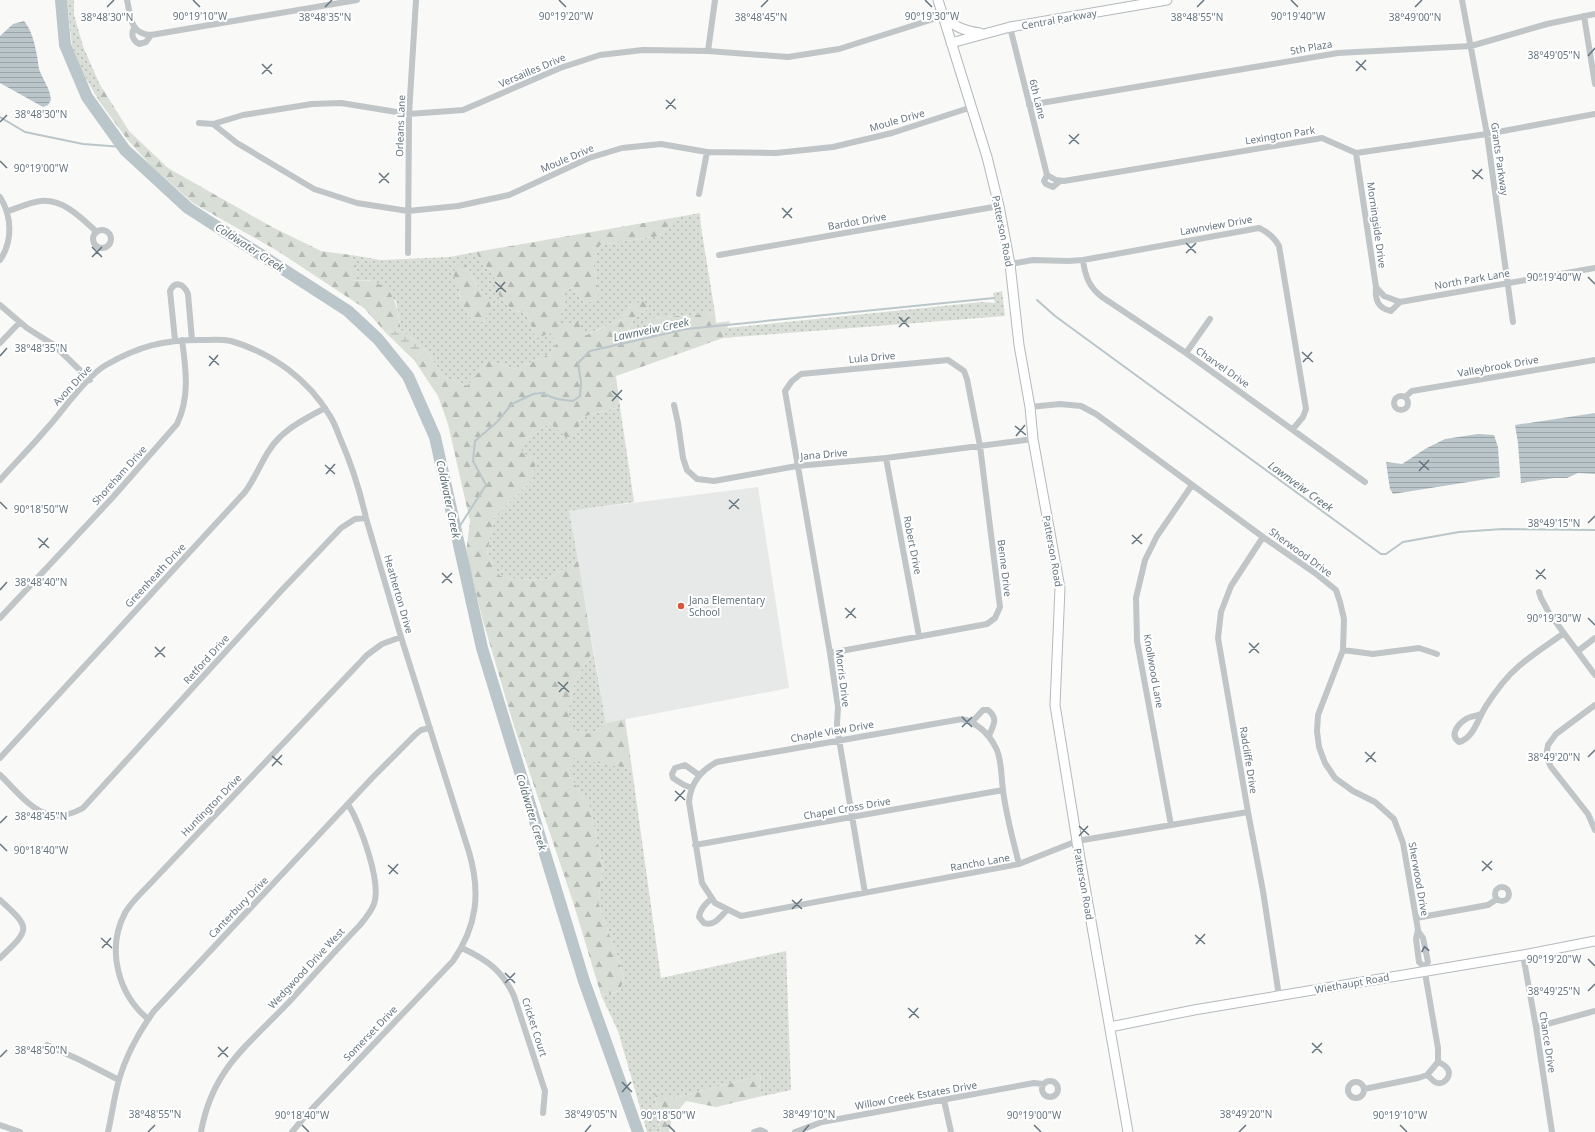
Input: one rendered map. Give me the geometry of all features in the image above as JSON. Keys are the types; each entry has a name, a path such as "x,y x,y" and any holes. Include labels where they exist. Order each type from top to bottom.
{"main road":[{"name":"Patterson Road","path":"938,0 987,157 999,206 1010,264 1019,345 1030,408 1033,439 1060,588 1055,705 1077,841 1128,1132"},
{"name":"Central Parkway","path":"951,43 1010,27 1167,0"},
{"path":"943,15 961,30 983,34"},
{"name":"Wiethaupt Road","path":"1110,1027 1194,1010 1425,969 1523,955 1595,941"}],"street":[{"path":"127,0 134,28 132,33 135,42 139,44 146,42 151,35"},
{"path":"134,28 141,34 151,35 357,0"},
{"name":"Orleans Lane","path":"408,253 409,114 416,0"},
{"path":"708,51 715,0"},
{"name":"Grants Parkway","path":"1462,0 1487,134 1513,322"},
{"name":"5th Plaza","path":"1030,105 1338,53 1471,46 1547,24 1595,14"},
{"name":"Versailles Drive","path":"199,123 213,124 243,115 312,104 341,103 409,114 463,110 560,68 600,55 643,50 708,51 788,57 839,49 943,15"},
{"path":"1584,16 1595,84"},
{"name":"6th Lane","path":"1010,27 1047,175"},
{"name":"Moule Drive","path":"213,124 237,143 314,189 357,203 408,211 458,206 509,195 589,158 622,148 661,144 707,152 776,153 833,147 892,134 972,107"},
{"path":"1356,154 1487,134 1595,114"},
{"name":"Lexington Park","path":"1047,175 1060,181 1322,138 1356,154"},
{"path":"699,194 707,152"},
{"name":"Morningside Drive","path":"1356,154 1376,287"},
{"path":"0,197 8,212 9,230 7,246 0,260"},
{"path":"8,212 40,201 48,201 67,207 97,232"},
{"name":"Bardot Drive","path":"719,255 999,206"},
{"name":"Lawnview Drive","path":"1010,264 1033,260 1083,260 1259,228 1270,234 1279,246 1306,409 1303,417 1293,429"},
{"name":"Charvel Drive","path":"1083,260 1084,272 1094,290 1186,353 1365,482"},
{"name":"North Park Lane","path":"1376,287 1376,299 1381,307 1391,311 1400,302 1595,268"},
{"path":"175,340 170,291 176,284 181,284 185,287 188,294 192,340"},
{"path":"1376,287 1384,296 1400,302"},
{"path":"0,305 27,328 54,345 90,380"},
{"path":"1186,353 1210,319"},
{"path":"0,343 20,322"},
{"name":"Avon Drive","path":"0,480 105,365 126,354 155,344 182,340"},
{"name":"Heatherton Drive","path":"182,340 230,341 263,354 292,372 314,394 331,417 344,447 362,500 400,637 476,876 477,887 475,912 462,948"},
{"name":"Shoreham Drive","path":"0,618 113,497 177,424 182,413 186,394 185,362 182,340"},
{"name":"Lula Drive","path":"797,466 785,391 792,381 801,374 948,360 964,371 980,446"},
{"name":"Valleybrook Drive","path":"1405,397 1412,391 1595,360"},
{"name":"Sherwood Drive","path":"1030,408 1060,404 1081,406 1096,414 1263,537 1315,573 1336,590 1344,619 1344,650 1318,715 1317,731 1319,747 1324,763 1335,778 1353,791 1375,802 1394,820 1403,843 1418,931 1423,938 1428,962 1425,969 1438,1048 1438,1062"},
{"name":"Jana Drive","path":"674,405 678,423 682,458 687,470 697,479 714,481 797,466 886,458 1033,439"},
{"name":"Greenheath Drive","path":"0,758 245,492 280,436 325,408"},
{"name":"Benne Drive","path":"830,653 987,624 995,618 1000,607 980,446"},
{"name":"Robert Drive","path":"886,458 919,636"},
{"name":"Morris Drive","path":"797,466 830,653 838,707 837,724 839,740 865,893"},
{"name":"Knollwood Lane","path":"1171,825 1137,641 1136,598 1145,560 1157,536 1192,485"},
{"name":"Retford Drive","path":"0,775 34,808 44,813 53,816 62,816 83,808 281,591 341,528 355,520 366,518"},
{"name":"Radcliffe Drive","path":"1263,537 1230,586 1220,612 1218,638 1263,891 1279,996"},
{"path":"1539,592 1544,606 1595,675"},
{"path":"1481,714 1466,718 1455,731 1455,739 1459,742 1464,741 1470,736 1481,714 1498,689 1511,674 1519,666 1564,633"},
{"name":"Huntington Drive","path":"148,1019 140,1012 128,996 119,977 116,964 118,934 126,912 147,887 367,655 382,644 400,637"},
{"path":"1578,651 1595,638"},
{"path":"1344,650 1373,654 1419,648 1437,654"},
{"path":"1595,705 1556,734 1548,745 1546,756 1551,767 1588,814 1595,830"},
{"path":"989,736 995,720 993,714 988,710 983,710 972,722 989,736 997,749 1000,758 1003,790 1019,864"},
{"name":"Chaple View Drive","path":"713,901 702,883 689,802 689,794 692,788 699,775 707,767 716,762 962,718 972,722"},
{"name":"Canterbury Drive","path":"108,1132 119,1080 130,1051 154,1011 373,777 416,734 422,730 430,728"},
{"path":"692,788 673,778 672,774 675,768 685,765 699,775"},
{"name":"Chapel Cross Drive","path":"695,845 1003,790"},
{"name":"Wedgwood Drive West","path":"201,1132 210,1096 228,1066 360,925 374,904 376,892 372,866 361,830 348,804"},
{"name":"Rancho Lane","path":"713,901 727,910 741,916 1019,864 1077,841 1248,812"},
{"path":"1416,918 1488,905 1497,899"},
{"path":"0,900 17,915 24,927 24,933 20,939 0,958"},
{"path":"713,901 703,907 700,913 699,917 704,924 711,924 715,922 727,910"},
{"name":"Cricket Court","path":"462,948 489,963 498,970 510,986 545,1091 543,1113"},
{"name":"Somerset Drive","path":"292,1132 307,1114 453,961 462,948"},
{"name":"Chance Drive","path":"1523,955 1552,1132"},
{"path":"1536,1027 1595,1011"},
{"path":"48,1046 119,1080"},
{"path":"1364,1089 1428,1075 1438,1062 1447,1067 1449,1072 1448,1078 1445,1082 1440,1083 1434,1082 1428,1075"},
{"name":"Willow Creek Estates Drive","path":"795,1132 822,1122 1034,1083 1043,1084"},
{"path":"944,1100 951,1132"},
{"path":"0,1125 20,1132"},
{"path":"754,1132 760,1130 765,1132"}],"shaded area":[{"path":"24,21 33,38 39,69 48,88 51,100 48,105 43,107 0,83 0,36 13,24"},
{"path":"1595,413 1595,474 1578,473 1567,478 1554,478 1521,483 1515,425"},
{"path":"1478,434 1494,435 1498,447 1500,477 1393,494 1390,489 1386,462 1402,464 1425,449 1445,439"},
{"name":"Jana Elementary School","path":"758,487 789,688 606,723 569,511"}],"green space":[{"path":"67,0 74,0 74,15 83,46 99,83 99,101 84,75 72,46"},
{"path":"99,83 129,131 168,168 272,227 321,251 351,255 357,268 352,281 370,281 379,284 390,293 396,306 401,330 385,332 364,308 276,250 193,203 151,166 127,139 99,101"},
{"path":"700,213 715,313 653,318 638,331 627,334 634,318 649,308 632,304 620,320 585,335 556,326 565,304 562,292 572,287 584,302 599,293 593,263 600,245 659,236 678,217"},
{"path":"678,217 659,236 600,245 593,263 599,293 594,302 584,302 572,287 562,292 565,304 557,326 577,321 586,335 620,320 632,304 643,301 649,308 634,318 627,333 638,331 653,318 715,313 716,323 730,321 723,338 616,376 620,407 582,417 577,434 567,438 550,423 526,439 521,452 536,460 533,479 494,518 487,554 500,576 516,579 547,580 578,560 593,651 575,681 568,712 572,731 592,734 606,723 625,719 632,769 574,758 569,775 590,807 603,868 598,902 624,977 620,991 601,995 574,905 514,726 483,621 466,553 470,521 448,424 438,396 414,360 425,349 444,377 467,386 488,361 515,369 550,354 557,343 551,333 536,338 526,313 512,310 499,296 493,272 482,264 476,252"},
{"path":"476,252 482,264 493,272 499,296 512,310 526,313 536,338 551,333 557,343 550,354 515,369 488,361 467,386 444,377 425,349 401,330 396,301 369,280 351,281 357,268 351,255 381,260 450,257","holes":["466,264 476,284 488,298 484,322 471,319 460,298 461,280"]},
{"path":"466,264 476,284 488,298 492,310 483,322 471,319 461,303 459,287 454,276 455,266"},
{"path":"1002,291 1005,316 723,338 727,328 982,302 995,303 993,293"},
{"path":"401,330 425,349 414,360 385,332"},
{"path":"620,407 634,502 569,511 578,560 547,580 516,579 500,576 487,554 494,518 533,479 520,452 526,439 550,423 567,437 577,434 582,417"},
{"path":"593,651 606,723 592,734 572,731 568,712 575,681"},
{"path":"573,757 632,769 661,978 786,951 791,1090 758,1097 761,1075 675,1098 655,1095 661,1132 647,1132 618,1031 601,995 620,991 624,977 598,902 603,868 590,807 569,775"},
{"path":"761,1075 758,1097 716,1107 686,1101 672,1118 669,1132 661,1132 655,1094 675,1098"}],"waterway":[{"name":"Coldwater Creek","path":"61,0 65,45 87,97 125,150 188,208 348,311 378,339 408,376 435,437 482,648 584,981 638,1132"},
{"path":"0,117 25,132 83,144 123,147"},
{"name":"Lawnveiw Creek","path":"456,532 486,485 473,461 475,441 497,422 512,404 533,394 541,393 557,399 573,401 580,396 581,382 578,363 590,351 686,329 994,298"},
{"name":"Lawnveiw Creek","path":"1037,300 1055,316 1381,554 1386,554 1403,542 1459,532 1503,529 1595,530"}],"place":[{"name":"Jana Elementary School","path":"681,606"}]}
